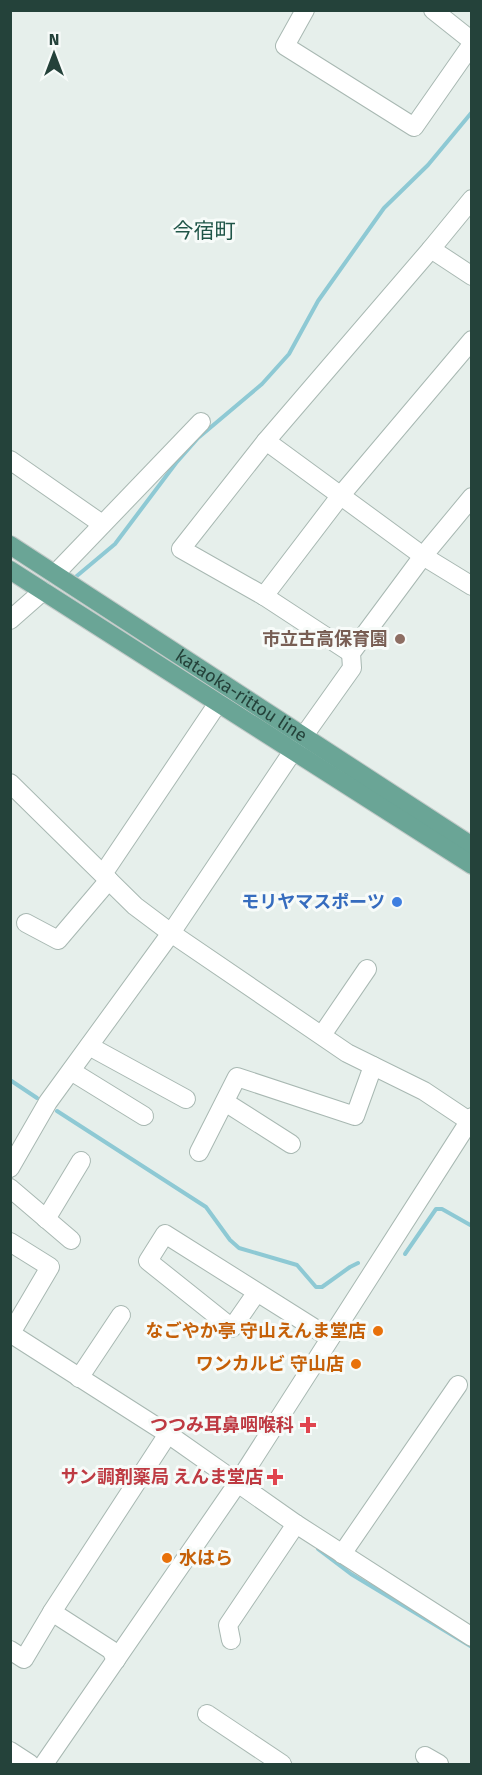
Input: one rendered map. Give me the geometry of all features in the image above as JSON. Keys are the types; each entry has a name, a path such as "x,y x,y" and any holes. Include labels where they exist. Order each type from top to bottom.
{"main road":[{"name":"kataoka-rittou line","path":"10,545 64,580 471,865"},
{"name":"kataoka-rittou line","path":"10,570 218,703 298,744 471,846"}],"street":[{"path":"305,10 285,46 414,127 471,42 434,11"},
{"path":"351,653 264,596 181,549 266,441 471,199"},
{"path":"431,249 471,276"},
{"path":"264,596 341,495 471,340"},
{"path":"64,580 102,524 201,422"},
{"path":"266,441 423,556 471,585"},
{"path":"10,460 102,524"},
{"path":"10,1168 48,1102 171,933 352,668 351,653 423,556 471,497"},
{"path":"10,620 43,591"},
{"path":"26,923 58,940 106,877 218,703"},
{"path":"10,783 135,906 171,933 347,1053 424,1091 470,1121 237,1484 44,1764"},
{"path":"322,1035 367,969"},
{"path":"89,1046 186,1099"},
{"path":"199,1152 237,1077 355,1116 373,1066"},
{"path":"71,1071 144,1116"},
{"path":"225,1102 291,1144"},
{"path":"46,1220 81,1161"},
{"path":"10,1188 70,1240"},
{"path":"257,1292 232,1328 148,1261 165,1234 330,1338"},
{"path":"10,1242 50,1268 11,1333 165,1438 470,1635"},
{"path":"79,1378 121,1315"},
{"path":"342,1554 458,1385"},
{"path":"10,1650 24,1659 165,1438"},
{"path":"231,1640 228,1625 296,1524"},
{"path":"52,1612 111,1650 116,1660"},
{"path":"207,1714 282,1764"},
{"path":"10,1751 30,1764"}],"waterway":[{"path":"72,580 115,544 176,463 198,438 262,384 289,354 318,301 384,208 428,165 472,112"},
{"path":"10,1080 37,1098"},
{"path":"57,1111 206,1207 230,1240 239,1248 297,1265 316,1287 322,1287 358,1263"},
{"path":"405,1254 436,1209 442,1209 472,1226"},
{"path":"318,1549 351,1574 472,1647"}],"place":[{"name":"市立古高保育園","path":"400,639"},
{"name":"モリヤマスポーツ","path":"397,902"},
{"name":"なごやか亭 守山えんま堂店","path":"378,1331"},
{"name":"ワンカルビ 守山店","path":"356,1364"},
{"name":"つつみ耳鼻咽喉科","path":"308,1425"},
{"name":"サン調剤薬局 えんま堂店","path":"275,1477"},
{"name":"水はら","path":"167,1558"}],"district":[{"name":"今宿町","path":"204,231"}]}
